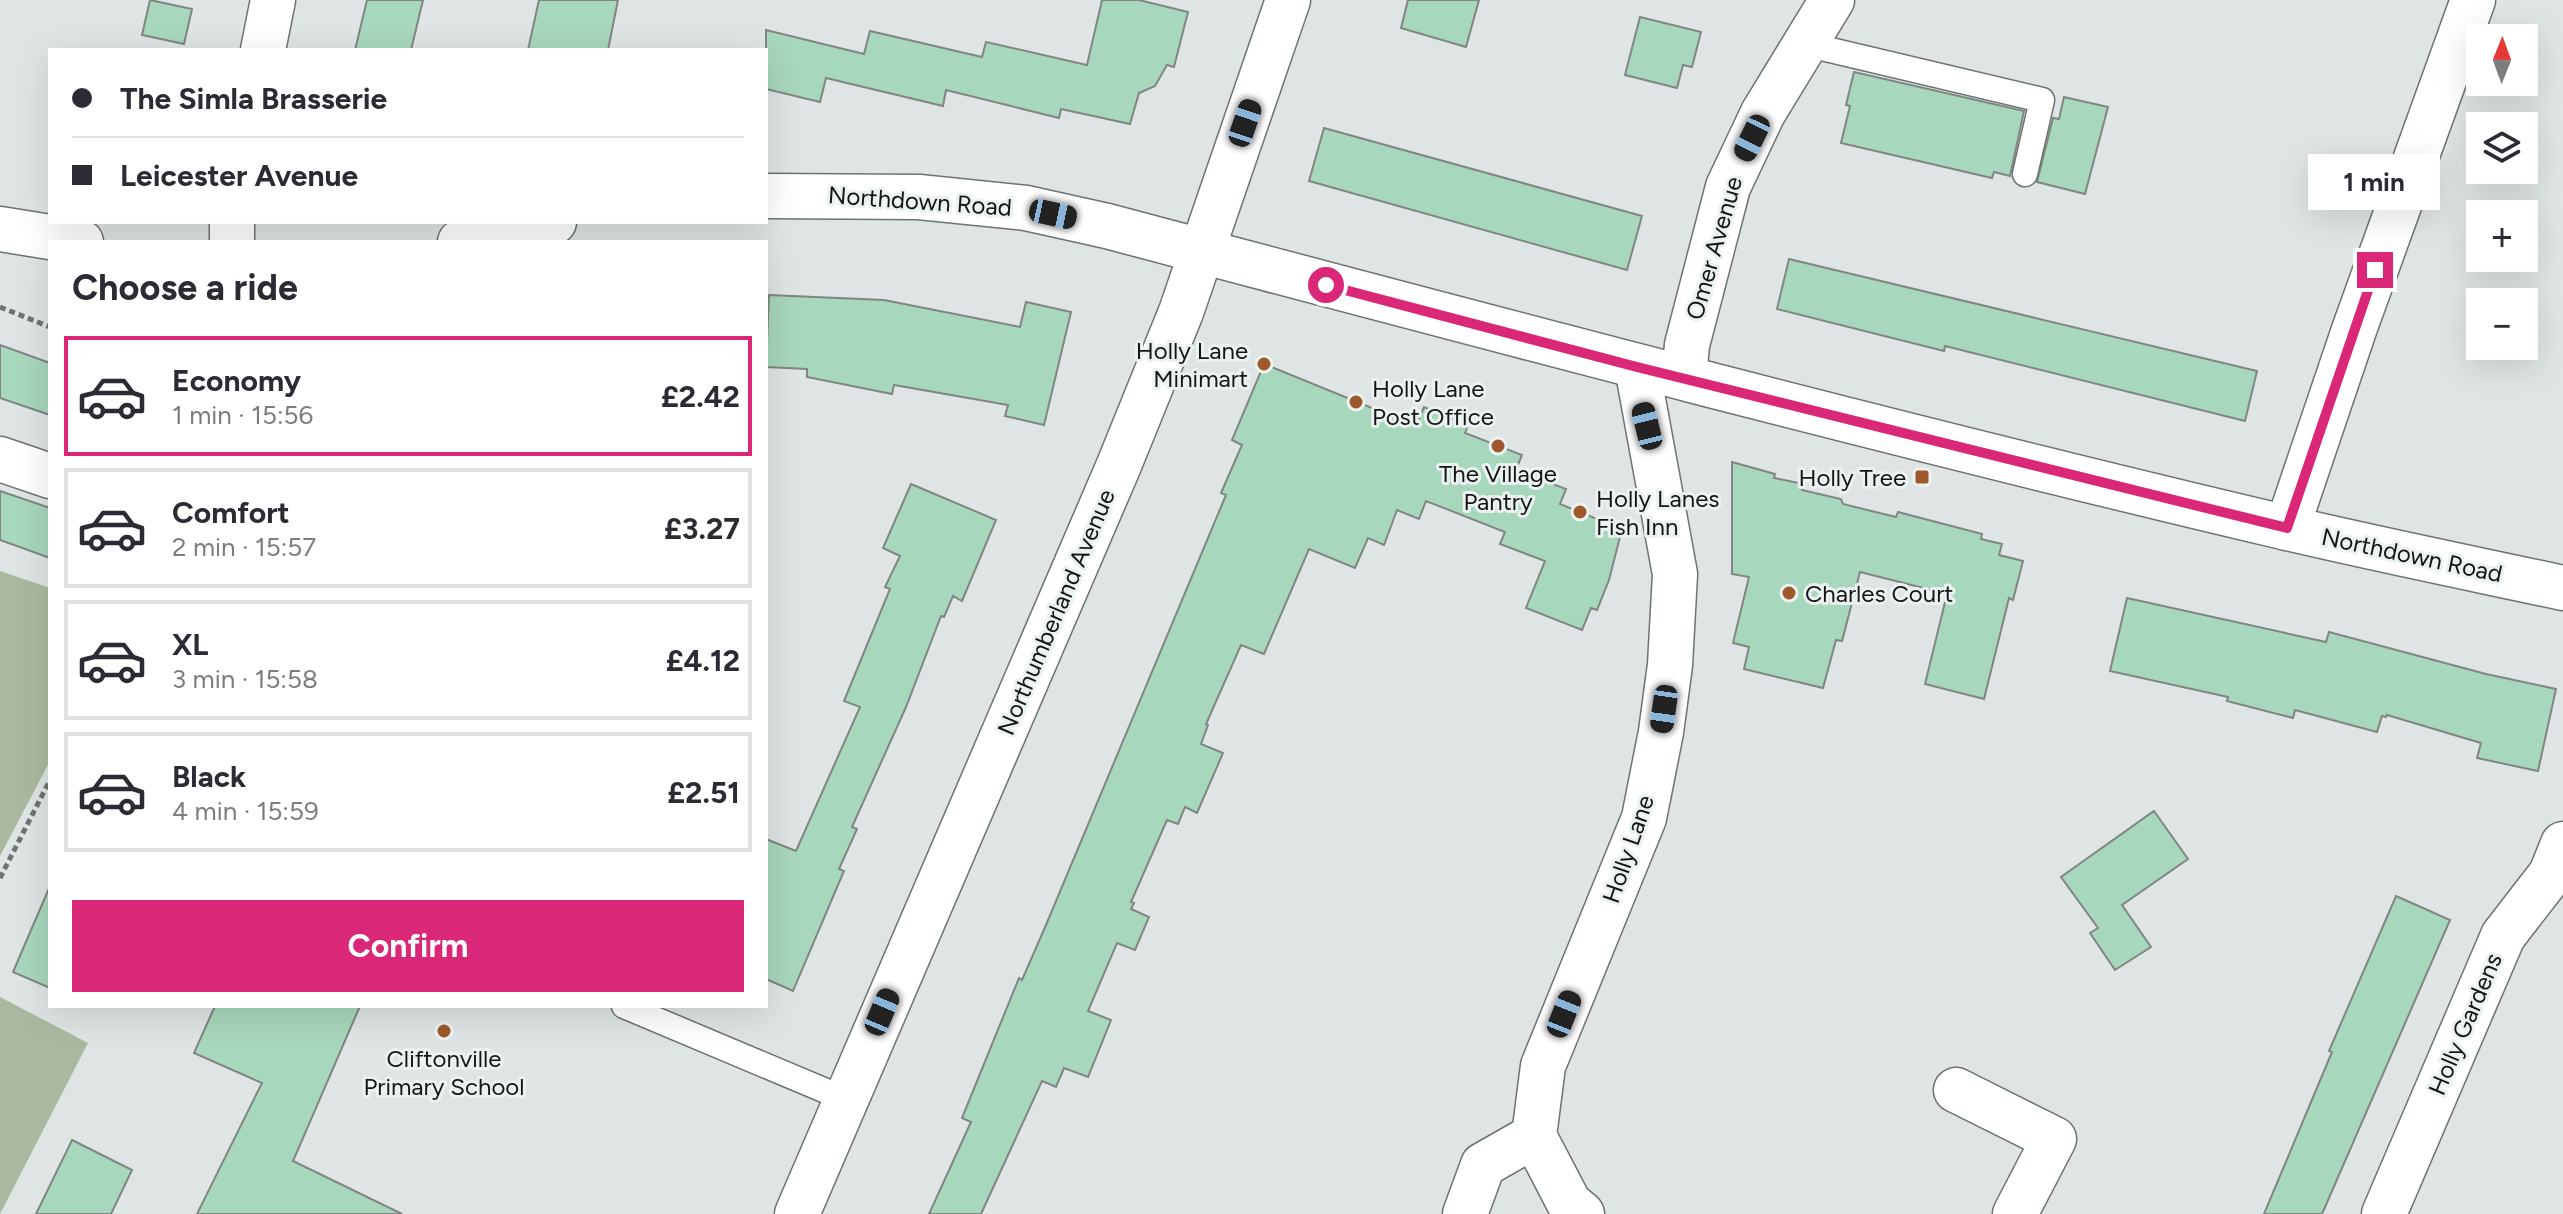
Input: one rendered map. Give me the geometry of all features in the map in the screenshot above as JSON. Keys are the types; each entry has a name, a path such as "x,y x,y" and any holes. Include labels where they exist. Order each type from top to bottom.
{"street":[{"path":"263,48 273,0"},
{"name":"Northumberland Avenue","path":"797,1214 1119,465 1181,312 1288,0"},
{"name":"Omer Avenue","path":"1684,377 1687,345 1728,187 1763,113 1832,0"},
{"path":"2287,528 2354,330 2473,0"},
{"name":"Northdown Road","path":"768,196 919,197 1026,208 1107,226 1637,367 2287,528 2563,588"},
{"path":"469,240 545,224"},
{"path":"0,229 69,240"},
{"name":"Holly Lane","path":"1534,1136 1543,1066 1644,818 1670,665 1675,574 1637,367"},
{"path":"0,459 48,475"},
{"name":"Holly Gardens","path":"2384,1214 2503,936 2551,874 2563,844"},
{"path":"1956,1090 2054,1139 2015,1214"},
{"path":"1465,1214 1483,1165 1534,1136 1569,1203 1582,1214"}],"lane":[{"path":"1805,44 2042,100 2025,174"},
{"path":"629,1008 845,1099"}],"path":[{"path":"0,307 48,326"},
{"path":"0,878 48,784"}],"green space":[{"path":"0,571 48,587 48,765 0,856"},
{"path":"0,997 88,1043 0,1214"}],"building":[{"path":"150,0 192,9 184,44 142,35"},
{"path":"367,0 423,0 411,48 355,48"},
{"path":"539,0 618,0 608,48 528,48"},
{"path":"1102,0 1139,0 1188,12 1174,67 1167,65 1155,86 1139,93 1130,124 1061,109 1059,118 946,90 943,106 826,78 820,102 768,89 766,30 864,54 870,31 982,57 986,42 1087,65"},
{"path":"1408,0 1479,0 1466,47 1401,28"},
{"path":"1640,17 1701,32 1692,67 1683,65 1677,88 1625,75"},
{"path":"1854,72 2024,111 2010,176 1994,172 1992,178 1841,143"},
{"path":"2064,97 2108,107 2085,194 2037,182 2053,118 2059,119"},
{"path":"1324,128 1642,216 1627,270 1309,181"},
{"path":"1789,259 2257,371 2245,421 1945,346 1944,351 1777,309"},
{"path":"769,295 884,300 1020,327 1026,302 1071,312 1044,425 1005,416 1008,405 894,385 892,394 807,377 807,369 768,367"},
{"path":"0,345 48,362 48,414 0,398"},
{"path":"1264,364 1416,426 1424,407 1468,425 1465,433 1522,455 1516,470 1566,489 1560,504 1622,529 1609,580 1597,610 1591,608 1582,630 1526,608 1545,561 1500,544 1505,532 1426,501 1419,519 1397,510 1384,545 1368,538 1355,568 1309,549 1264,654 1241,645 1206,724 1201,744 1223,753 1197,813 1185,807 1178,824 1167,820 1131,902 1134,903 1131,909 1149,917 1135,950 1117,943 1088,1011 1111,1020 1088,1077 1064,1068 1056,1087 1042,1081 981,1214 929,1214 971,1122 962,1118 1019,978 1022,980 1046,925 1226,495 1221,493 1242,445 1232,440"},
{"name":"Charles Court","path":"1732,462 1775,474 1774,478 1804,484 1802,490 1841,499 1843,504 1896,517 1898,512 1982,534 1981,539 2002,544 1999,555 2023,561 2013,600 2009,598 1984,699 1925,684 1947,594 1860,572 1842,641 1836,640 1823,688 1744,669 1749,647 1733,643 1749,577 1732,574"},
{"path":"911,484 996,520 962,601 953,596 944,617 941,616 906,707 852,827 857,829 839,869 844,871 793,991 768,980 768,840 796,851 860,707 844,701 890,589 885,587 900,556 883,548"},
{"path":"0,491 48,507 48,557 0,540"},
{"path":"2127,598 2326,642 2329,632 2486,674 2556,689 2538,771 2477,758 2481,743 2387,715 2382,716 2377,732 2295,710 2293,718 2227,701 2228,697 2110,671"},
{"path":"2154,811 2188,859 2122,905 2151,947 2115,970 2090,933 2098,928 2061,877"},
{"path":"48,891 48,987 13,972"},
{"path":"2396,896 2450,920 2322,1214 2264,1214 2332,1052 2329,1051"},
{"path":"214,1008 359,1008 293,1161 402,1214 197,1214 262,1083 194,1053"},
{"path":"72,1140 132,1170 111,1214 36,1214"}],"place":[{"name":"Holly Lane Minimart","path":"1264,364"},
{"name":"Holly Lane Post Office","path":"1356,402"},
{"name":"The Village Pantry","path":"1498,446"},
{"name":"Holly Tree","path":"1922,477"},
{"name":"Holly Lanes Fish Inn","path":"1580,512"},
{"name":"Charles Court","path":"1789,593"},
{"name":"Cliftonville Primary School","path":"444,1031"}],"route":[{"path":"1326,285 1637,367 2287,528 2375,270"}]}
